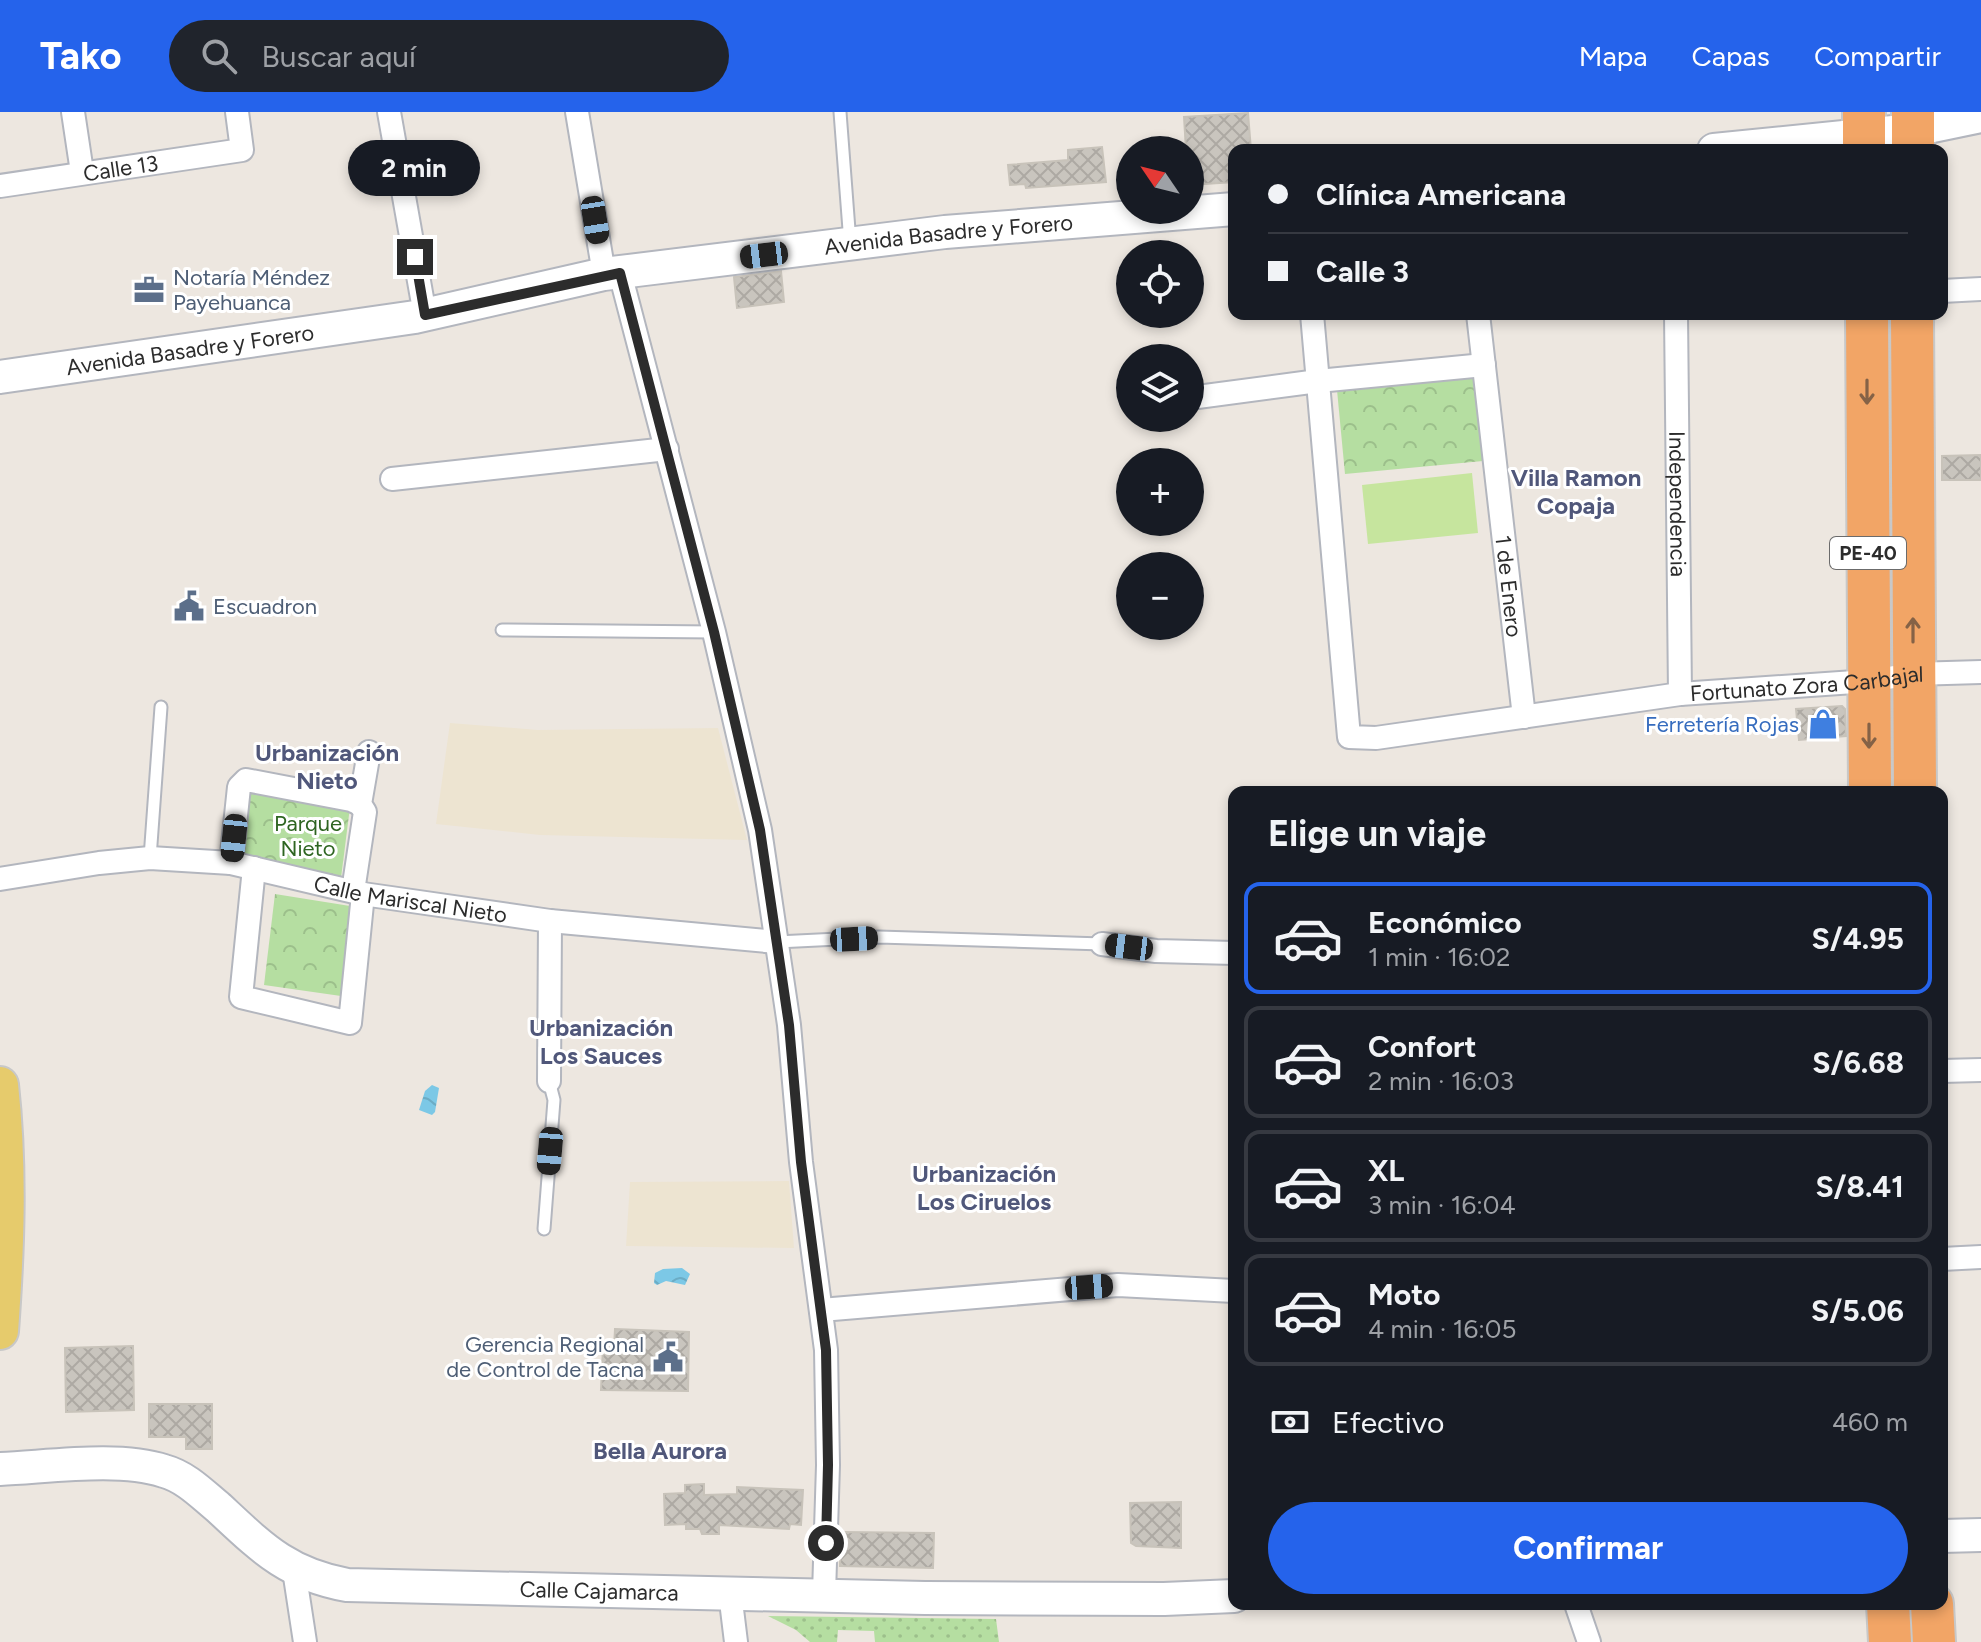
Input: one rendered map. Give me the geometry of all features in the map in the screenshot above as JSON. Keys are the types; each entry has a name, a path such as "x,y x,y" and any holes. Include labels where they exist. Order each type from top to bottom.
{"highway":[{"name":"PE-40","path":"1867,320 1870,786"},
{"name":"PE-40","path":"1912,320 1915,786"},
{"path":"1888,1610 1890,1642"},
{"path":"1932,1610 1934,1642"}],"main road":[{"path":"0,1085 6,1198 0,1331"}],"street":[{"path":"73,112 82,172"},
{"path":"389,112 425,315"},
{"path":"577,112 612,273 667,449 760,830 789,1025 801,1162 826,1350 828,1423 824,1594"},
{"name":"Calle 13","path":"0,186 242,150 243,113"},
{"path":"1767,144 1913,131 1981,116"},
{"name":"Avenida Basadre y Forero","path":"0,377 425,315 612,273 945,232 1228,209"},
{"path":"1948,291 1981,289"},
{"path":"1313,320 1318,381"},
{"name":"1 de Enero","path":"1479,320 1524,717"},
{"name":"Independencia","path":"1676,320 1680,694"},
{"path":"1204,396 1318,381 1484,365"},
{"name":"Fortunato Zora Carbajal","path":"1318,381 1349,737 1376,738 1680,694 1869,681 1913,674 1981,672"},
{"path":"392,479 667,449"},
{"path":"360,804 369,752"},
{"path":"231,863 239,787 246,780 360,804 365,812 350,1023 241,997 254,868"},
{"name":"Calle Mariscal Nieto","path":"0,879 150,858 231,863 358,893 550,921 777,942"},
{"path":"549,1081 550,921"},
{"path":"1102,944 1156,951 1228,953"},
{"path":"1948,1071 1981,1070"},
{"path":"1948,1259 1981,1257"},
{"path":"821,1310 1118,1285 1228,1291"},
{"name":"Calle Cajamarca","path":"0,1469 123,1464 165,1471 185,1480 294,1570 321,1581 374,1587 1164,1599 1228,1596"},
{"path":"1948,1536 1981,1535"},
{"path":"294,1570 305,1642"},
{"path":"730,1593 736,1642"},
{"path":"1578,1610 1589,1642"}],"lane":[{"path":"840,112 850,244"},
{"path":"502,630 714,632"},
{"path":"150,858 161,707"},
{"path":"777,942 879,937 1102,944"},
{"path":"544,1229 554,1100 549,1081"}],"shaded area":[{"path":"450,723 538,730 718,728 747,840 540,835 436,824"},
{"path":"789,1181 794,1248 626,1246 630,1182"}],"green space":[{"path":"1474,377 1483,461 1345,474 1337,390"},
{"path":"1472,473 1478,533 1368,544 1362,485"},
{"name":"Parque Nieto","path":"250,791 350,807 341,878 244,857"},
{"path":"275,894 350,906 341,996 264,985"},
{"path":"768,1616 996,1619 999,1642 875,1642 874,1631 838,1630 837,1642 810,1642 796,1630"}],"water":[{"path":"432,1085 439,1088 432,1115 419,1110 425,1091"},
{"path":"682,1268 690,1274 685,1285 666,1281 657,1285 654,1283 655,1273 663,1269"}],"building":[{"path":"1248,113 1251,144 1228,144 1228,182 1204,184 1204,136 1185,136 1184,117"},
{"path":"1102,147 1106,182 1026,188 1025,184 1010,185 1008,165 1068,160 1068,150"},
{"path":"781,271 784,302 737,308 734,277"},
{"path":"1981,455 1981,480 1942,480 1942,456"},
{"name":"Ferretería Rojas","path":"1842,706 1845,709 1846,736 1799,740 1796,709"},
{"path":"615,1329 689,1332 688,1391 601,1390 603,1347 614,1348"},
{"path":"133,1346 134,1410 66,1412 65,1348"},
{"path":"149,1404 212,1404 212,1449 186,1449 186,1437 149,1437"},
{"path":"704,1484 704,1495 737,1494 737,1487 803,1490 801,1525 790,1524 789,1529 719,1525 719,1534 702,1534 700,1529 686,1529 686,1524 665,1525 664,1494 685,1493 685,1485"},
{"path":"1181,1502 1181,1548 1136,1546 1131,1543 1130,1503"},
{"path":"841,1532 934,1533 933,1568 840,1566"}],"place":[{"name":"Notaría Méndez Payehuanca","path":"149,290"},
{"name":"Escuadron","path":"189,606"},
{"name":"Ferretería Rojas","path":"1823,724"},
{"name":"Gerencia Regional de Control de Tacna","path":"668,1357"}],"district":[{"name":"Villa Ramon Copaja","path":"1576,492"},
{"name":"Urbanización Nieto","path":"327,767"},
{"name":"Urbanización Los Sauces","path":"601,1042"},
{"name":"Urbanización Los Ciruelos","path":"984,1188"},
{"name":"Bella Aurora","path":"660,1451"}],"route":[{"path":"415,257 425,315 620,273 714,632 760,830 789,1025 801,1162 826,1350 826,1543"}]}
